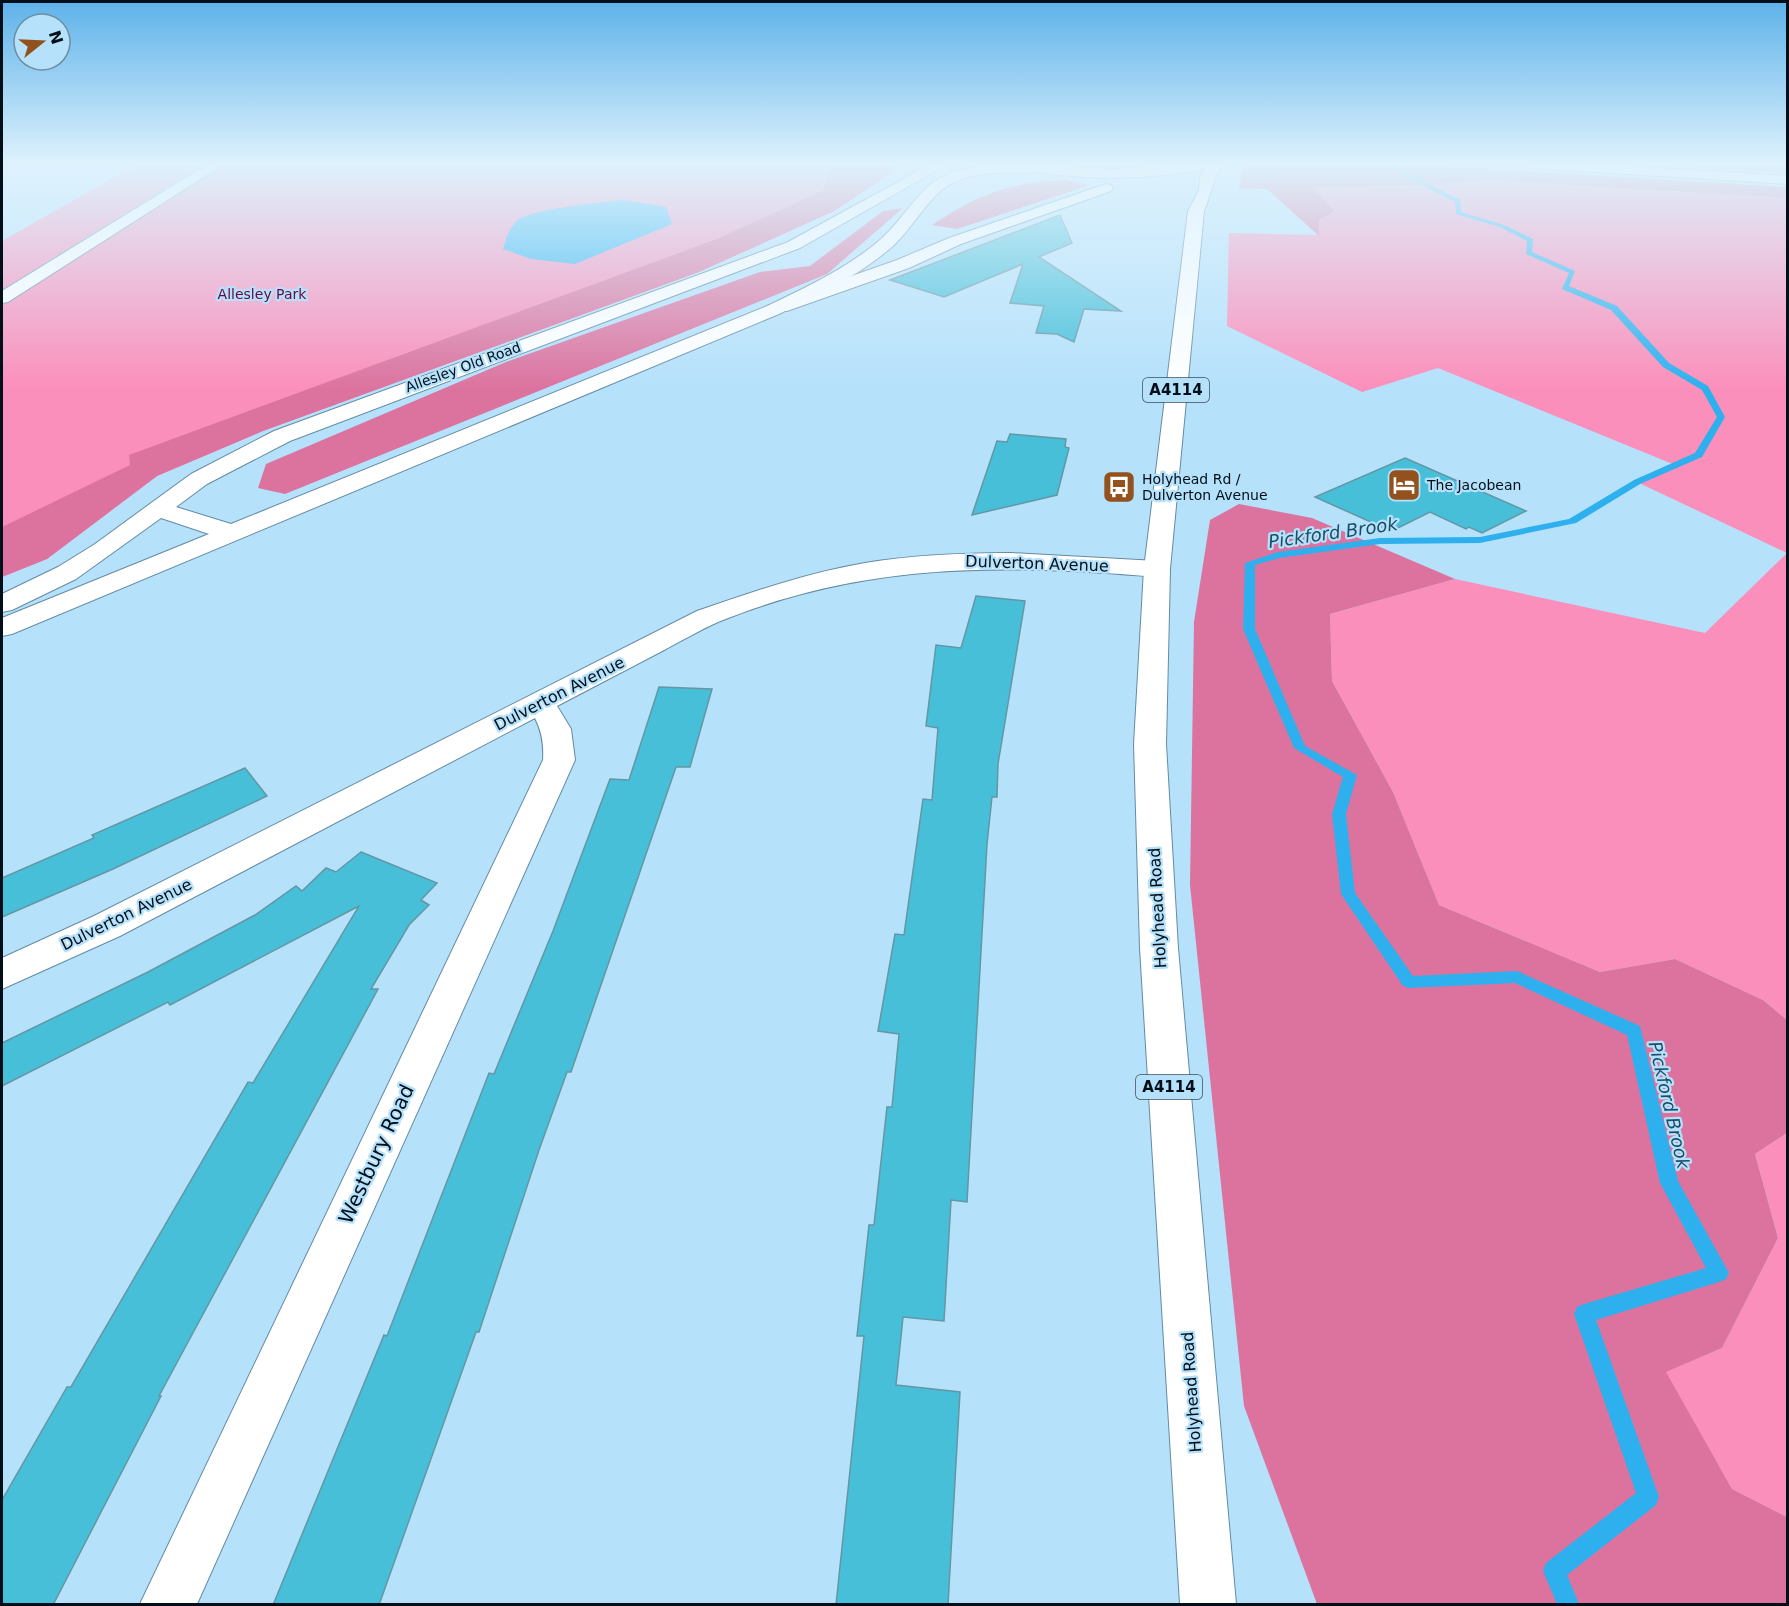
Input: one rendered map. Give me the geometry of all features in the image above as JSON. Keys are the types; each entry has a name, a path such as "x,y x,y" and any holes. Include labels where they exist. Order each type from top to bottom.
{"main road":[{"path":"2,298 97,239"},
{"name":"Allesley Old Road","path":"2,604 67,573 104,549 199,479 282,436 806,239"},
{"path":"773,310 853,269 890,239"},
{"path":"2,628 773,310 903,264 960,239"},
{"name":"Holyhead Road","path":"1188,239 1157,569 1150,744 1161,971 1208,1605"},
{"path":"158,509 233,533"},
{"name":"Dulverton Avenue","path":"2,974 107,926 706,617 790,588 899,566 998,559 1157,569"},
{"name":"Westbury Road","path":"168,1605 559,760 557,730 551,717 539,704"}],"green space":[{"path":"6,239 84,239 2,290 2,241"},
{"name":"Allesley Park","path":"107,239 772,239 699,272 263,431 157,476 47,559 2,577 2,305"},
{"path":"1229,239 1787,239 1787,553 1637,482 1675,465 1438,368 1362,392 1227,326"},
{"path":"1787,553 1787,1020 1763,1000 1675,959 1600,972 1439,905 1393,792 1332,681 1330,614 1455,579 1705,633"},
{"path":"1787,1133 1787,1517 1732,1489 1665,1372 1722,1348 1778,1238 1755,1154"}],"shaded area":[{"path":"717,239 772,239 699,272 263,431 157,476 47,559 2,577 2,527 130,465 129,455"},
{"path":"846,239 867,239 827,274 285,494 258,488 266,464 506,362 760,272 810,266"},
{"path":"1239,504 1312,518 1455,579 1330,614 1332,681 1393,792 1439,905 1600,972 1675,959 1763,1000 1787,1020 1787,1133 1755,1154 1778,1238 1722,1348 1666,1372 1732,1489 1787,1517 1787,1604 1317,1604 1244,1406 1190,885 1194,622 1210,520"}],"water":[{"path":"506,239 636,239 575,264 531,259 503,249"}],"building":[{"path":"997,239 1070,239 1072,243 1039,257 1121,311 1084,309 1074,342 1057,334 1036,333 1044,306 1010,303 1023,264 944,297 890,280"},
{"path":"1010,434 1066,439 1065,447 1069,448 1057,495 972,515 997,441 1007,442"},
{"name":"The Jacobean","path":"1405,458 1526,511 1482,533 1469,527 1466,529 1430,512 1398,528 1390,524 1384,528 1315,497"},
{"path":"976,596 1025,601 998,764 997,797 992,797 987,844 967,1202 951,1200 944,1321 903,1317 896,1385 960,1392 948,1605 836,1605 864,1336 857,1336 869,1225 874,1225 887,1107 892,1107 899,1034 878,1031 895,934 904,935 923,799 932,800 938,728 926,726 936,645 961,648"},
{"path":"659,687 712,689 690,767 676,767 571,1072 567,1072 539,1150 479,1332 476,1332 379,1605 273,1605 384,1335 387,1336 489,1073 494,1074 553,931 610,779 629,780"},
{"path":"245,768 267,796 113,869 2,917 2,878 94,838 92,835"},
{"path":"361,852 437,883 421,900 429,905 409,925 371,989 378,989 159,1396 161,1396 53,1605 2,1605 2,1500 67,1387 71,1387 248,1082 253,1083 359,906 170,1005 168,1002 2,1086 2,1043 148,972 255,915 296,886 302,891 326,868 336,872"}],"waterway":[{"name":"Pickford Brook","path":"1529,239 1531,240 1528,253 1573,272 1565,287 1614,308 1666,365 1705,388 1721,417 1699,455 1637,482 1572,521 1480,540 1380,541 1278,555 1250,563 1249,629 1300,748 1350,775 1339,814 1348,894 1409,982 1517,977 1634,1031 1669,1183 1719,1273 1584,1314 1648,1497 1554,1571 1568,1604"}],"place":[{"name":"The Jacobean","path":"1404,485"},
{"name":"Holyhead Rd / Dulverton Avenue","path":"1119,487"}]}
